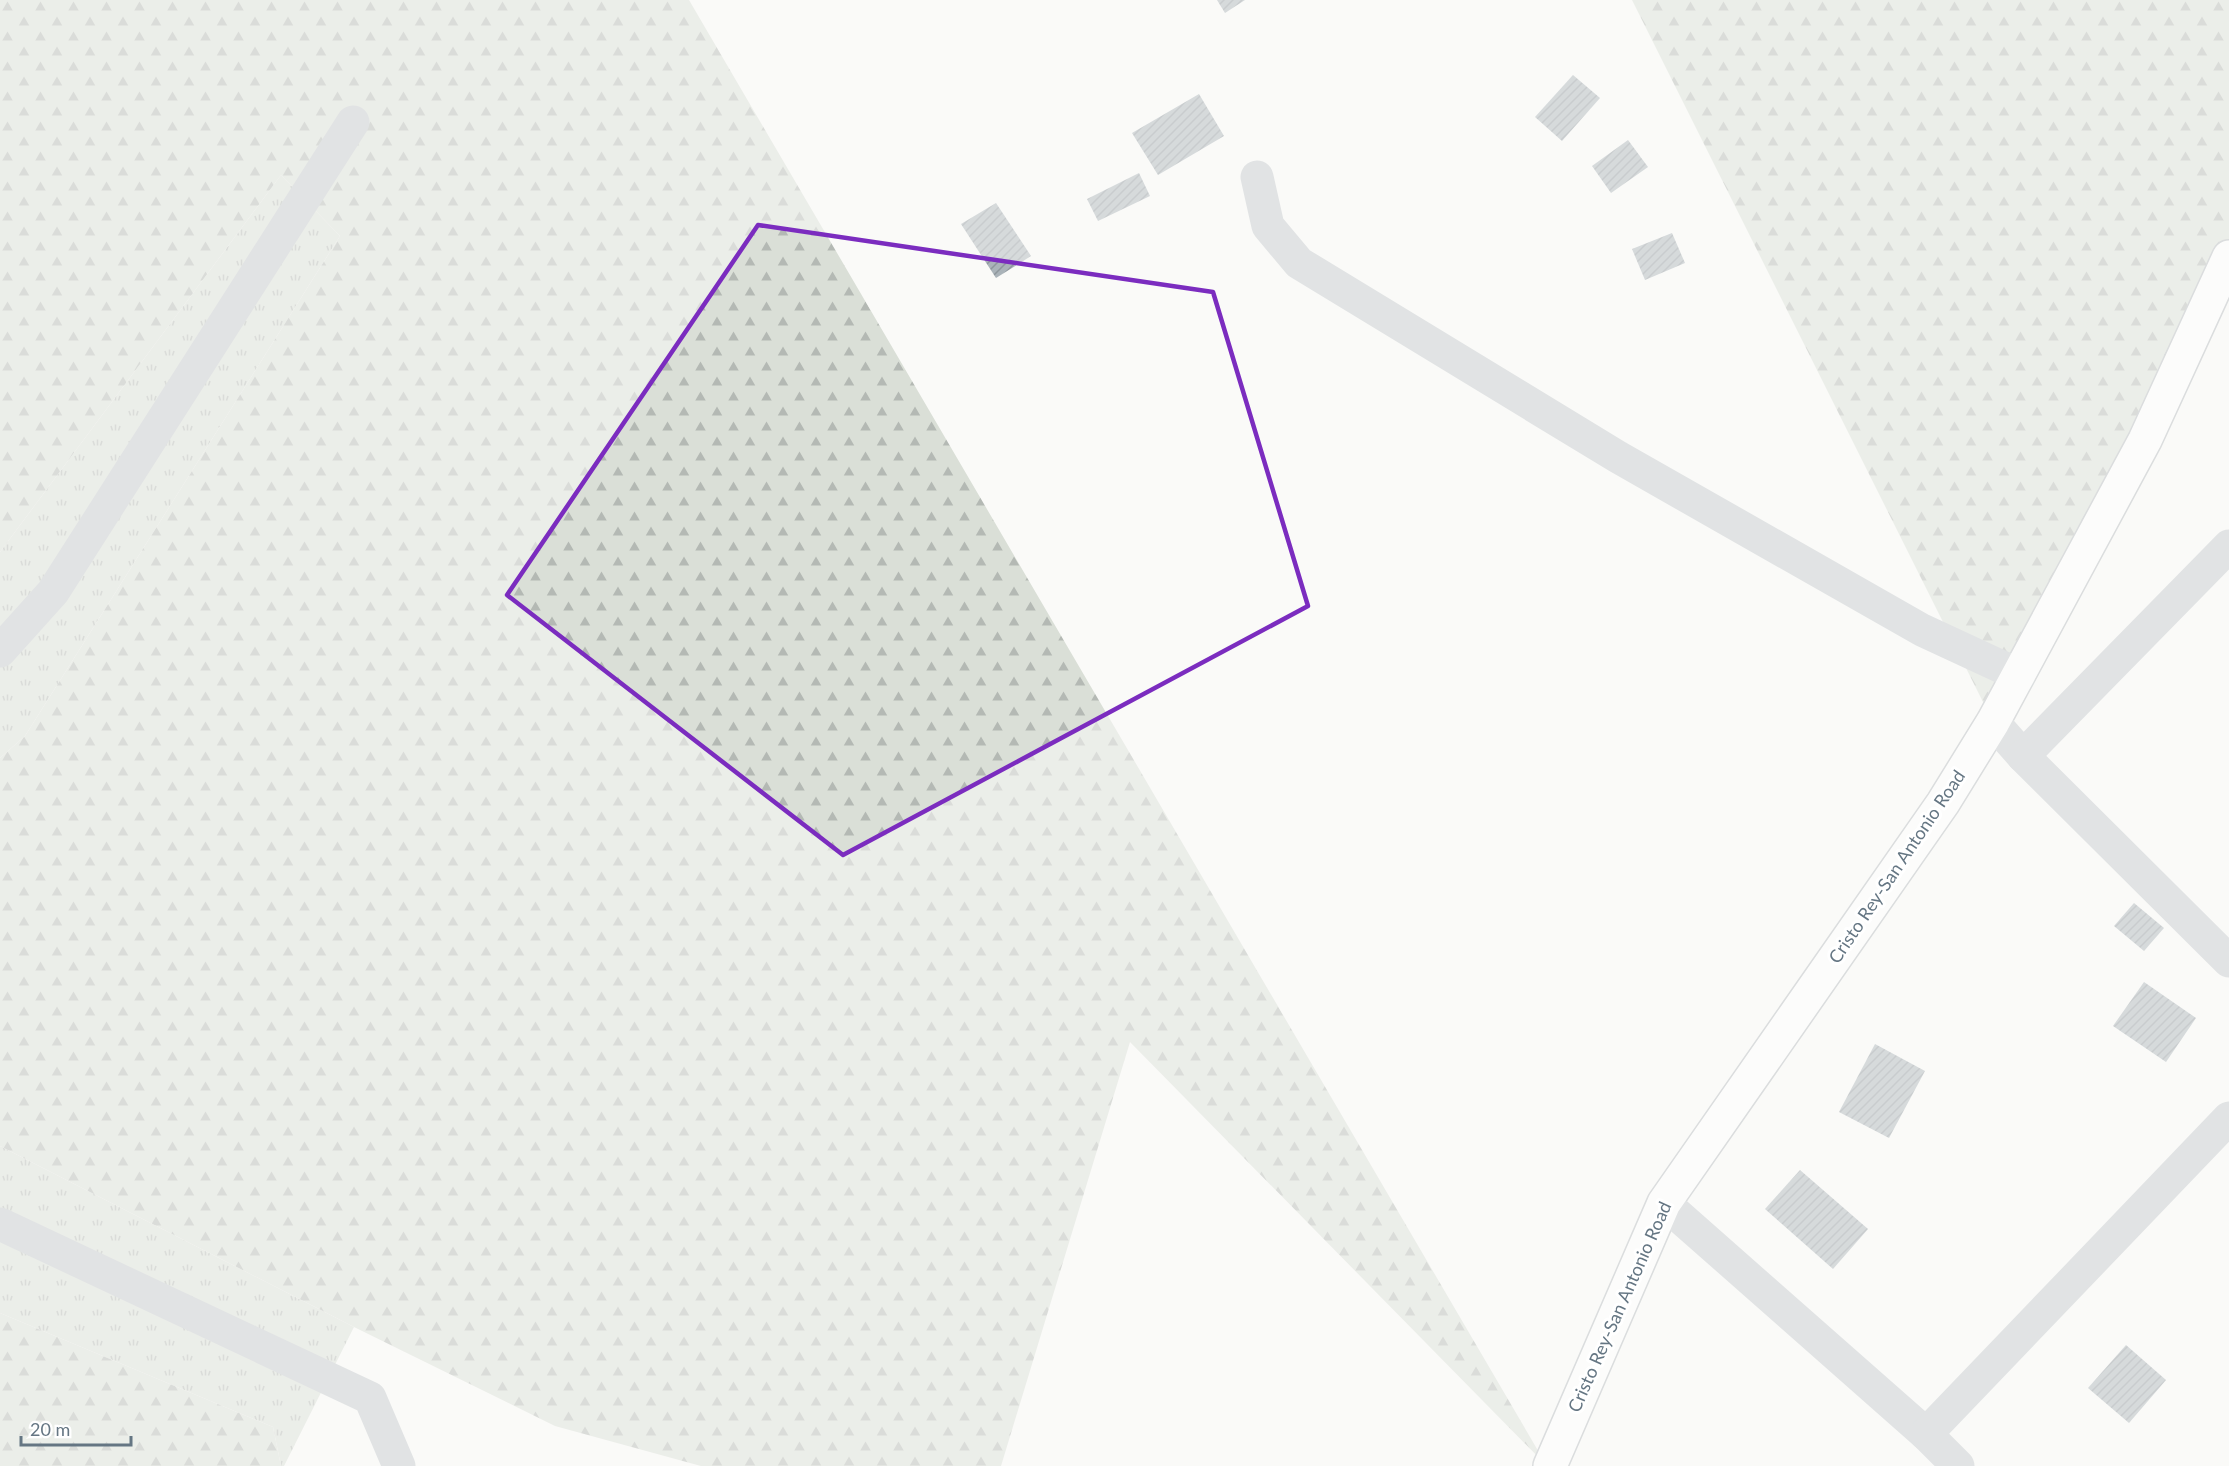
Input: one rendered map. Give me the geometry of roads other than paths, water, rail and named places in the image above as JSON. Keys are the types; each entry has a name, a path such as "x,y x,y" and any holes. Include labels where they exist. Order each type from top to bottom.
{"main road":[{"name":"Cristo Rey-San Antonio Road","path":"1550,1466 1664,1203 1943,804 1993,722 2145,440 2229,256"}],"street":[{"path":"0,651 54,592 353,122"},
{"path":"1257,177 1268,226 1299,263 1618,457 1922,630 2019,675"},
{"path":"2023,756 2229,546"},
{"path":"1993,722 2023,756 2229,961"},
{"path":"1926,1434 2229,1118"},
{"path":"1664,1203 1926,1434 1958,1466"},
{"path":"0,1224 370,1398 399,1466"}]}
